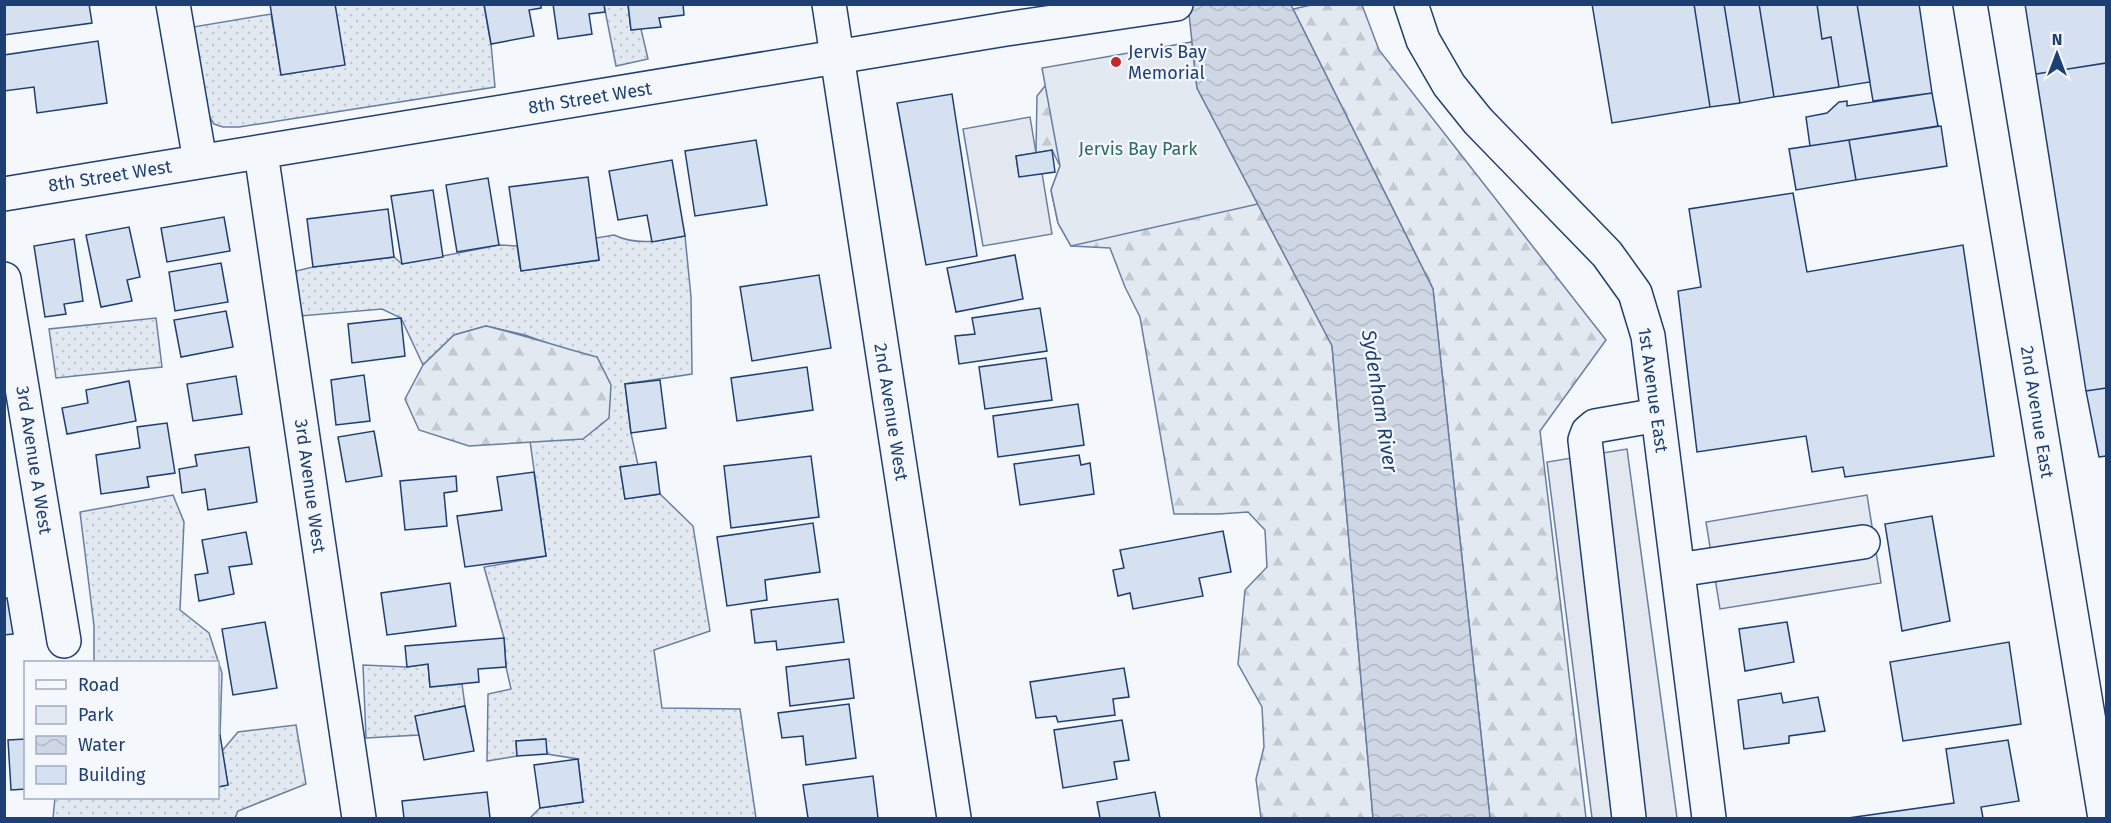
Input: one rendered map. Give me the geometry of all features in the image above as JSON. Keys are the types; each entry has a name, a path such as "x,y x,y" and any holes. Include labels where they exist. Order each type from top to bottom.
{"street":[{"path":"173,4 200,161"},
{"name":"2nd Avenue West","path":"829,4 954,819"},
{"name":"8th Street West","path":"4,194 838,57 1016,16 1117,14 1176,4"},
{"name":"1st Avenue East","path":"1411,4 1423,40 1449,85 1479,121 1607,254 1635,293 1648,336 1709,819"},
{"name":"2nd Avenue East","path":"1970,4 2104,819"},
{"name":"3rd Avenue West","path":"261,153 359,819"},
{"name":"3rd Avenue A West","path":"4,279 64,641"},
{"path":"1629,819 1585,440 1588,432 1595,426 1658,415"},
{"path":"1678,570 1863,542"}],"green space":[{"path":"335,5 484,5 495,87 239,127 223,127 214,124 209,116 193,27 271,14 281,75 344,65"},
{"path":"604,5 628,5 631,30 641,29 648,59 616,66"},
{"path":"1311,5 1362,5 1379,50 1606,340 1540,431 1586,818 1490,818 1433,289 1293,9"},
{"path":"1192,42 1197,88 1332,345 1373,818 1261,818 1256,779 1264,747 1262,707 1238,664 1245,590 1267,567 1265,530 1248,512 1174,514 1140,317 1110,248 1071,246 1058,223 1051,190 1060,166 1052,150 1036,153 1037,96 1045,86"},
{"name":"Jervis Bay Park","path":"1192,42 1197,88 1258,204 1071,246 1058,223 1051,190 1060,166 1042,68"},
{"path":"614,235 640,241 658,241 685,236 691,297 692,374 625,384 631,433 638,465 620,467 625,499 660,494 693,526 710,631 654,650 662,708 740,709 756,818 530,818 540,808 583,802 578,759 547,754 545,739 516,741 517,756 487,761 488,694 511,689 506,667 504,638 484,567 546,556 530,441 583,439 555,346 525,335 486,326 454,335 423,365 401,318 382,309 300,316 292,272 313,267 394,257 402,264 499,245 517,246 521,271 599,260 596,238"},
{"path":"156,318 162,367 56,378 49,329"},
{"path":"486,326 597,357 611,385 609,418 583,439 469,446 419,430 405,399 423,365 454,335"},
{"path":"173,495 184,522 180,610 209,633 218,661 94,661 94,626 80,512"},
{"path":"219,664 222,673 219,735"},
{"path":"428,664 430,687 462,684 465,706 416,716 419,735 366,738 363,665 407,667"},
{"path":"296,725 306,784 238,811 235,818 53,818 55,799 219,799 219,787 228,785 222,751 238,732"}],"shaded area":[{"path":"1030,117 1036,153 1016,156 1019,176 1042,173 1052,234 983,246 963,129"},
{"path":"1627,449 1677,818 1592,818 1547,462"},
{"path":"1867,495 1881,583 1720,609 1706,522"}],"water":[{"name":"Sydenham River","path":"1188,5 1291,5 1433,289 1490,818 1373,818 1332,346 1197,88"}],"building":[{"path":"4,4 89,4 92,23 4,35"},
{"path":"270,4 335,4 345,65 281,75"},
{"path":"484,4 541,4 541,8 529,10 534,36 491,44"},
{"path":"553,4 604,4 605,12 589,14 592,34 558,39"},
{"path":"628,4 683,4 684,15 659,18 661,27 631,30"},
{"path":"1592,4 1694,4 1710,107 1612,123"},
{"path":"1694,4 1724,4 1740,103 1710,107"},
{"path":"1724,4 1759,4 1774,97 1740,103"},
{"path":"1759,4 1817,4 1822,39 1831,37 1839,87 1774,97"},
{"path":"1817,4 1857,4 1870,82 1839,87 1831,37 1822,39"},
{"path":"1857,4 1919,4 1932,93 1873,101"},
{"path":"2025,4 2106,4 2106,63 2036,74"},
{"path":"98,41 107,103 37,113 34,87 4,91 4,55"},
{"path":"2106,63 2106,388 2086,391 2036,74"},
{"path":"1932,93 1938,126 1810,146 1806,117 1827,113 1839,102 1847,101 1847,106"},
{"path":"952,94 977,256 926,265 897,103"},
{"path":"1941,126 1947,166 1856,180 1849,140"},
{"path":"756,140 767,205 695,216 685,151"},
{"path":"1849,140 1856,180 1796,190 1789,149"},
{"path":"1052,150 1055,172 1019,177 1016,156"},
{"path":"672,160 685,236 652,242 647,215 618,220 609,171"},
{"path":"588,177 599,260 521,271 509,187"},
{"path":"488,178 499,245 457,252 446,185"},
{"path":"433,190 443,257 402,264 391,196"},
{"path":"1793,193 1807,272 1963,245 1994,456 1845,477 1843,467 1812,472 1806,436 1697,452 1678,291 1701,287 1689,209"},
{"path":"388,209 394,257 313,267 307,219"},
{"path":"224,217 230,251 167,262 161,228"},
{"path":"129,227 140,277 127,280 132,301 101,307 86,235"},
{"path":"74,239 83,301 64,304 66,314 45,317 34,246"},
{"path":"1015,255 1023,299 956,312 947,268"},
{"path":"221,263 228,302 175,311 169,272"},
{"path":"819,275 831,348 752,361 740,287"},
{"path":"1040,308 1047,351 959,364 955,336 975,334 972,318"},
{"path":"226,311 233,347 181,357 174,320"},
{"path":"401,318 405,356 352,363 348,324"},
{"path":"1046,358 1052,400 985,409 979,367"},
{"path":"807,367 813,410 737,421 731,378"},
{"path":"364,375 370,421 336,425 331,380"},
{"path":"236,376 242,414 193,421 187,384"},
{"path":"660,380 666,428 631,433 625,384"},
{"path":"129,381 136,421 67,434 62,408 88,403 86,390"},
{"path":"2106,388 2106,456 2099,457 2086,391"},
{"path":"1078,404 1084,445 998,457 993,416"},
{"path":"167,423 175,473 147,477 149,487 101,494 96,455 140,448 137,427"},
{"path":"374,431 382,476 346,482 338,437"},
{"path":"249,447 257,502 208,510 205,489 182,493 179,469 197,466 195,455"},
{"path":"1079,455 1081,465 1090,463 1094,494 1020,505 1014,464"},
{"path":"811,456 819,517 731,528 724,466"},
{"path":"656,462 660,494 625,499 620,467"},
{"path":"534,472 546,556 465,567 457,516 502,510 497,477"},
{"path":"456,476 457,491 444,493 447,526 405,530 400,481"},
{"path":"1932,516 1950,621 1902,631 1885,524"},
{"path":"813,523 820,572 765,580 767,600 727,606 717,537"},
{"path":"1223,531 1231,572 1199,578 1203,596 1133,609 1130,593 1118,596 1113,570 1124,568 1120,550"},
{"path":"246,532 252,564 229,567 234,594 199,601 195,575 208,573 202,540"},
{"path":"450,583 456,626 387,635 381,593"},
{"path":"4,598 7,598 13,634 4,635"},
{"path":"838,599 844,642 777,650 776,641 755,643 751,610"},
{"path":"265,622 277,688 233,695 222,629"},
{"path":"1787,622 1794,662 1745,671 1739,629"},
{"path":"504,638 506,667 478,669 479,682 430,687 428,664 407,667 405,646"},
{"path":"2009,642 2021,724 1903,741 1890,662"},
{"path":"849,659 854,698 790,706 786,667"},
{"path":"1124,668 1129,697 1113,699 1115,715 1058,722 1056,716 1036,718 1030,682"},
{"path":"1781,693 1783,703 1818,697 1825,731 1789,736 1789,743 1744,749 1738,700"},
{"path":"849,704 856,758 806,765 803,736 782,738 778,713"},
{"path":"465,706 474,751 424,760 415,716"},
{"path":"1122,720 1129,760 1114,762 1117,779 1063,788 1054,730"},
{"path":"219,735 220,735 228,785 219,787"},
{"path":"24,739 24,789 11,790 8,740"},
{"path":"546,739 547,754 517,756 516,741"},
{"path":"2008,740 2019,801 1981,807 1983,818 1848,818 1954,803 1946,749"},
{"path":"578,759 583,802 540,808 534,765"},
{"path":"873,776 878,818 808,818 803,785"},
{"path":"487,792 490,818 404,818 402,801"},
{"path":"1155,792 1160,818 1100,818 1097,802"}],"place":[{"name":"Jervis Bay Memorial","path":"1116,62"}]}
